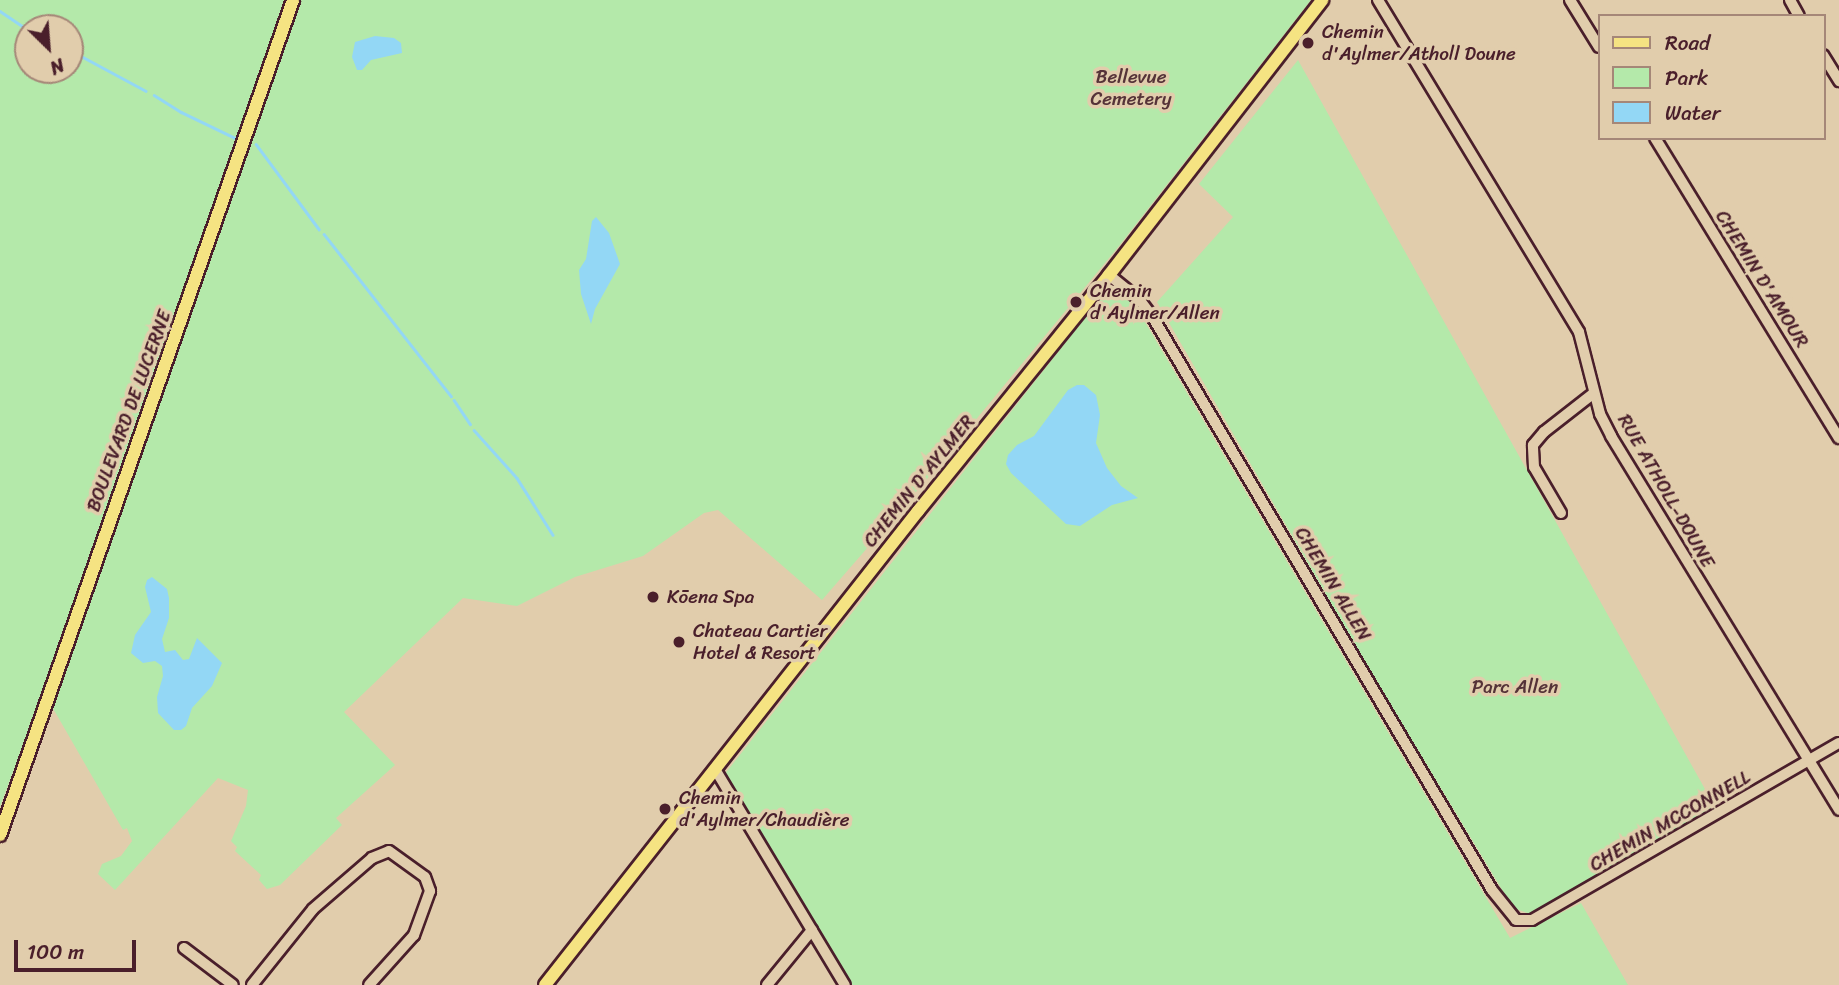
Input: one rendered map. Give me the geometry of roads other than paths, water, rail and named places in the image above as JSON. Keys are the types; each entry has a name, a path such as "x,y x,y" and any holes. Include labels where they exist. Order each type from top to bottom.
{"main road":[{"name":"BOULEVARD DE LUCERNE","path":"0,835 293,0"},
{"name":"CHEMIN D'AYLMER","path":"545,985 1109,275 1322,0"}],"street":[{"name":"RUE ATHOLL-DOUNE","path":"1378,0 1389,13 1579,332 1587,353 1594,393 1611,436 1839,810"},
{"path":"1570,0 1598,45"},
{"path":"1825,58 1839,81"},
{"name":"CHEMIN D'AMOUR","path":"1656,140 1839,438"},
{"name":"CHEMIN ALLEN","path":"1109,275 1139,299 1152,316 1492,890 1516,920"},
{"path":"1561,513 1534,467 1533,445 1544,432 1594,393"},
{"name":"CHEMIN MCCONNELL","path":"1516,920 1532,920 1839,743"},
{"path":"715,769 845,985"},
{"path":"252,985 306,917 379,854 395,853 425,877 430,886 414,935 369,985"},
{"path":"767,985 812,930"},
{"path":"184,948 233,985"}],"water":[{"path":"375,36 394,38 401,43 402,53 371,60 362,70 357,70 352,57 355,42"},
{"path":"596,217 609,233 620,264 595,309 591,324 581,294 579,270 586,259 592,221"},
{"path":"1084,385 1096,395 1100,415 1096,443 1107,468 1121,486 1138,498 1112,505 1080,526 1066,524 1011,473 1006,464 1008,455 1017,445 1034,436 1068,390"},
{"path":"152,577 167,589 169,598 169,618 162,639 165,652 175,650 183,660 189,659 197,638 222,663 212,686 192,708 186,726 181,730 174,730 158,713 157,697 163,676 162,666 155,661 143,663 131,653 135,635 151,612 145,587 147,580"}],"waterway":[{"path":"0,11 14,20"},
{"path":"84,58 146,91"},
{"path":"154,95 181,112 235,138"},
{"path":"256,144 319,229"},
{"path":"324,234 451,396"},
{"path":"454,400 470,424"},
{"path":"474,430 517,478 553,535"}],"place":[{"name":"Chemin d'Aylmer/Atholl Doune","path":"1308,43"},
{"name":"Chemin d'Aylmer/Allen","path":"1076,302"},
{"name":"Kōena Spa","path":"653,597"},
{"name":"Chateau Cartier Hotel & Resort","path":"679,642"},
{"name":"Chemin d'Aylmer/Chaudière","path":"665,809"}],"park label":[{"name":"Bellevue Cemetery","path":"1131,88"},
{"name":"Parc Allen","path":"1515,687"}]}
